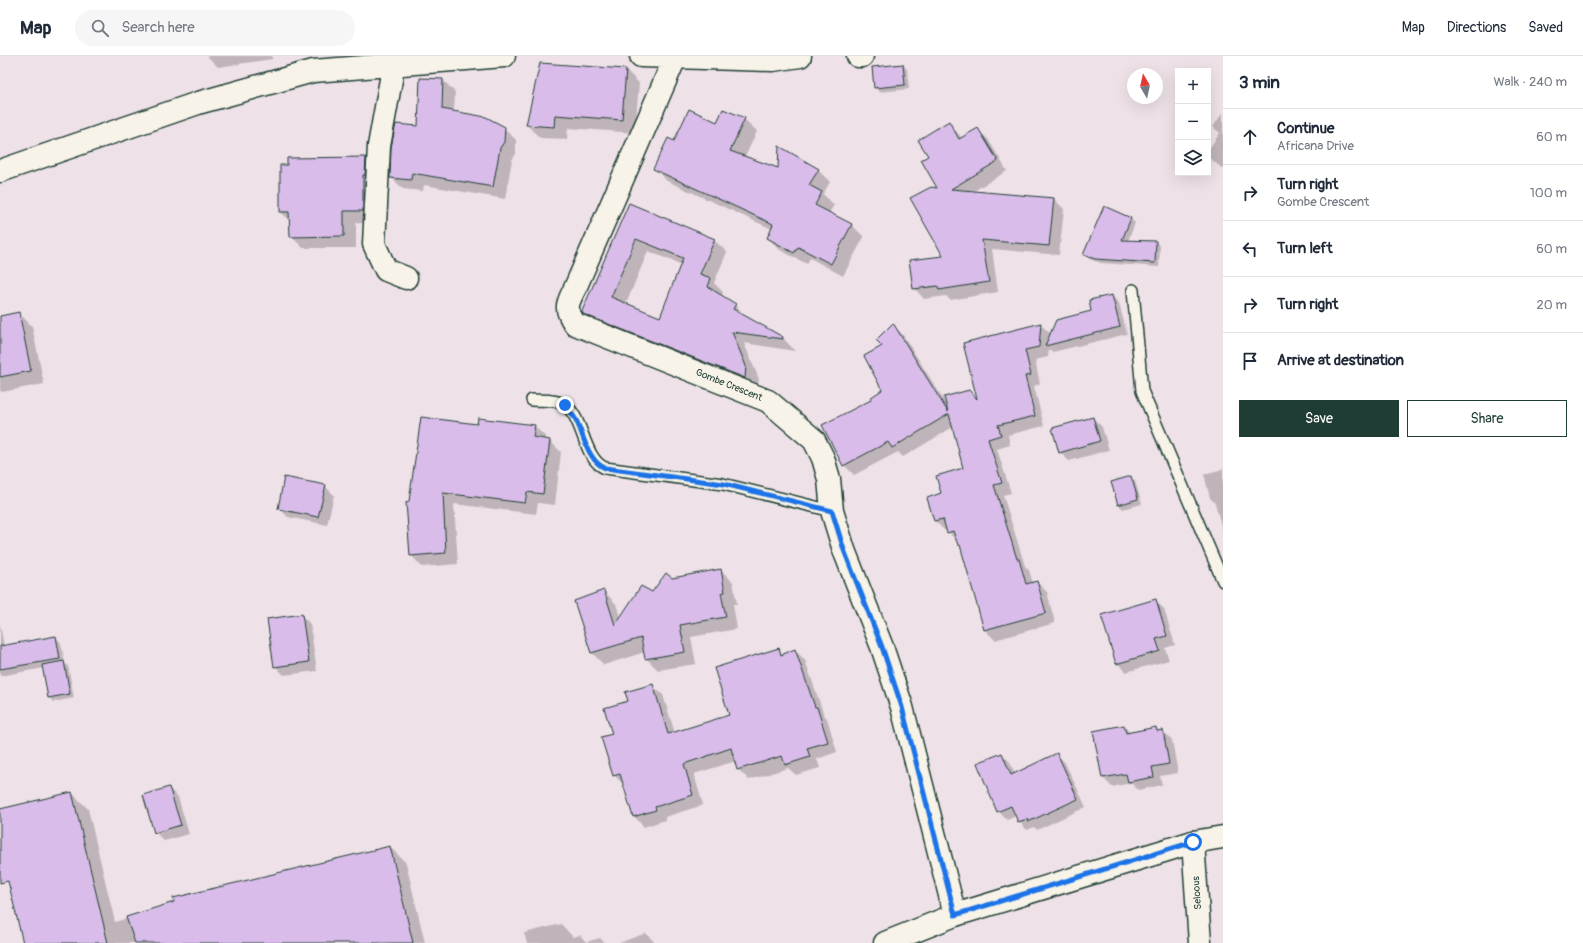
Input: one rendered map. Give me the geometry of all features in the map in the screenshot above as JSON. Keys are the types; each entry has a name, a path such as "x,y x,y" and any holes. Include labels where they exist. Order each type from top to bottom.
{"street":[{"path":"0,171 198,103 313,70 504,56"},
{"path":"641,56 774,60 800,56"},
{"name":"Gombe Crescent","path":"675,58 568,303 568,313 575,324 768,401 814,440 823,458 829,479 832,511 844,550 882,647 902,707 955,915"},
{"path":"394,63 379,146 374,244 386,270 406,278"},
{"path":"885,943 955,915 1193,842 1223,836"},
{"name":"Seloous","path":"1193,842 1200,943"}],"lane":[{"path":"1133,290 1142,391 1223,581"},
{"path":"532,400 555,401 565,405 575,418 592,456 600,466 605,468 724,484 832,511"}],"building":[{"path":"540,63 626,69 622,120 555,115 554,127 526,125"},
{"path":"903,64 905,85 874,88 872,67"},
{"path":"420,78 443,79 442,109 486,117 505,127 504,142 500,148 493,187 412,173 411,180 390,178 391,147 396,124 418,126"},
{"path":"689,109 717,122 723,109 745,118 730,151 778,168 779,146 819,169 809,185 822,192 815,205 852,224 831,264 798,247 794,253 767,238 773,224 653,169 668,138 674,141"},
{"path":"949,121 959,139 978,128 998,161 951,189 1054,198 1049,246 982,240 989,282 939,290 938,286 913,289 909,260 943,256 910,198 931,187 937,188 921,160 928,156 918,140"},
{"path":"366,157 365,175 363,175 363,211 344,211 344,236 290,237 289,212 280,212 280,165 287,165 287,158"},
{"path":"629,203 715,239 700,274 711,278 708,287 736,304 733,309 783,337 783,339 732,332 746,366 745,378 583,314 582,311","holes":["636,239 683,258 660,317 611,297"]},
{"path":"1104,206 1131,218 1122,240 1156,241 1155,263 1095,259 1083,255"},
{"path":"1112,295 1120,327 1045,346 1056,320 1091,311 1089,300"},
{"path":"19,312 31,371 0,377 0,316"},
{"path":"893,323 948,412 944,397 969,390 977,399 963,343 1041,323 1039,347 1025,350 1031,375 1025,376 1035,416 998,425 1001,435 988,439 1002,483 994,485 1017,559 1019,559 1026,584 1037,581 1046,613 984,630 960,545 958,545 953,531 947,533 943,519 934,521 927,498 941,493 936,476 963,468 949,414 892,448 888,442 843,466 822,425 871,400 870,398 882,390 864,356 882,346 876,340"},
{"path":"421,417 477,424 478,418 535,425 533,437 550,440 543,494 527,492 525,503 443,493 446,553 410,556 406,502 409,501"},
{"path":"1093,417 1100,441 1059,453 1052,428"},
{"path":"1131,476 1138,499 1118,505 1111,482"},
{"path":"284,477 326,485 318,517 278,509"},
{"path":"721,569 725,592 721,593 726,617 680,625 685,652 645,659 641,638 591,653 574,601 604,590 615,625 641,586 652,592 666,573 672,578"},
{"path":"1156,599 1167,636 1156,639 1160,651 1116,664 1101,615"},
{"path":"302,614 309,662 274,667 267,619"},
{"path":"56,636 60,659 0,669 0,646"},
{"path":"779,648 781,655 795,649 815,707 817,707 828,742 807,748 810,757 785,765 782,756 737,770 731,748 684,764 693,795 655,807 656,810 633,817 620,774 613,776 601,737 612,734 604,708 628,701 625,692 653,684 668,734 729,715 714,668"},
{"path":"64,661 70,694 48,698 42,665"},
{"path":"1124,725 1126,733 1156,727 1157,731 1163,730 1169,764 1152,767 1154,777 1128,782 1126,774 1102,778 1093,731"},
{"path":"1002,753 1011,775 1057,753 1078,799 1028,822 1027,819 1018,822 1011,806 997,812 977,763"},
{"path":"169,787 181,825 154,833 143,795"},
{"path":"72,792 108,943 23,943 8,881 0,883 0,809"},
{"path":"390,846 413,943 135,943 126,917 174,902 173,898"}],"route":[{"path":"565,405 575,418 596,463 605,468 724,484 832,511 844,550 882,647 902,707 955,915 1193,842"}]}
